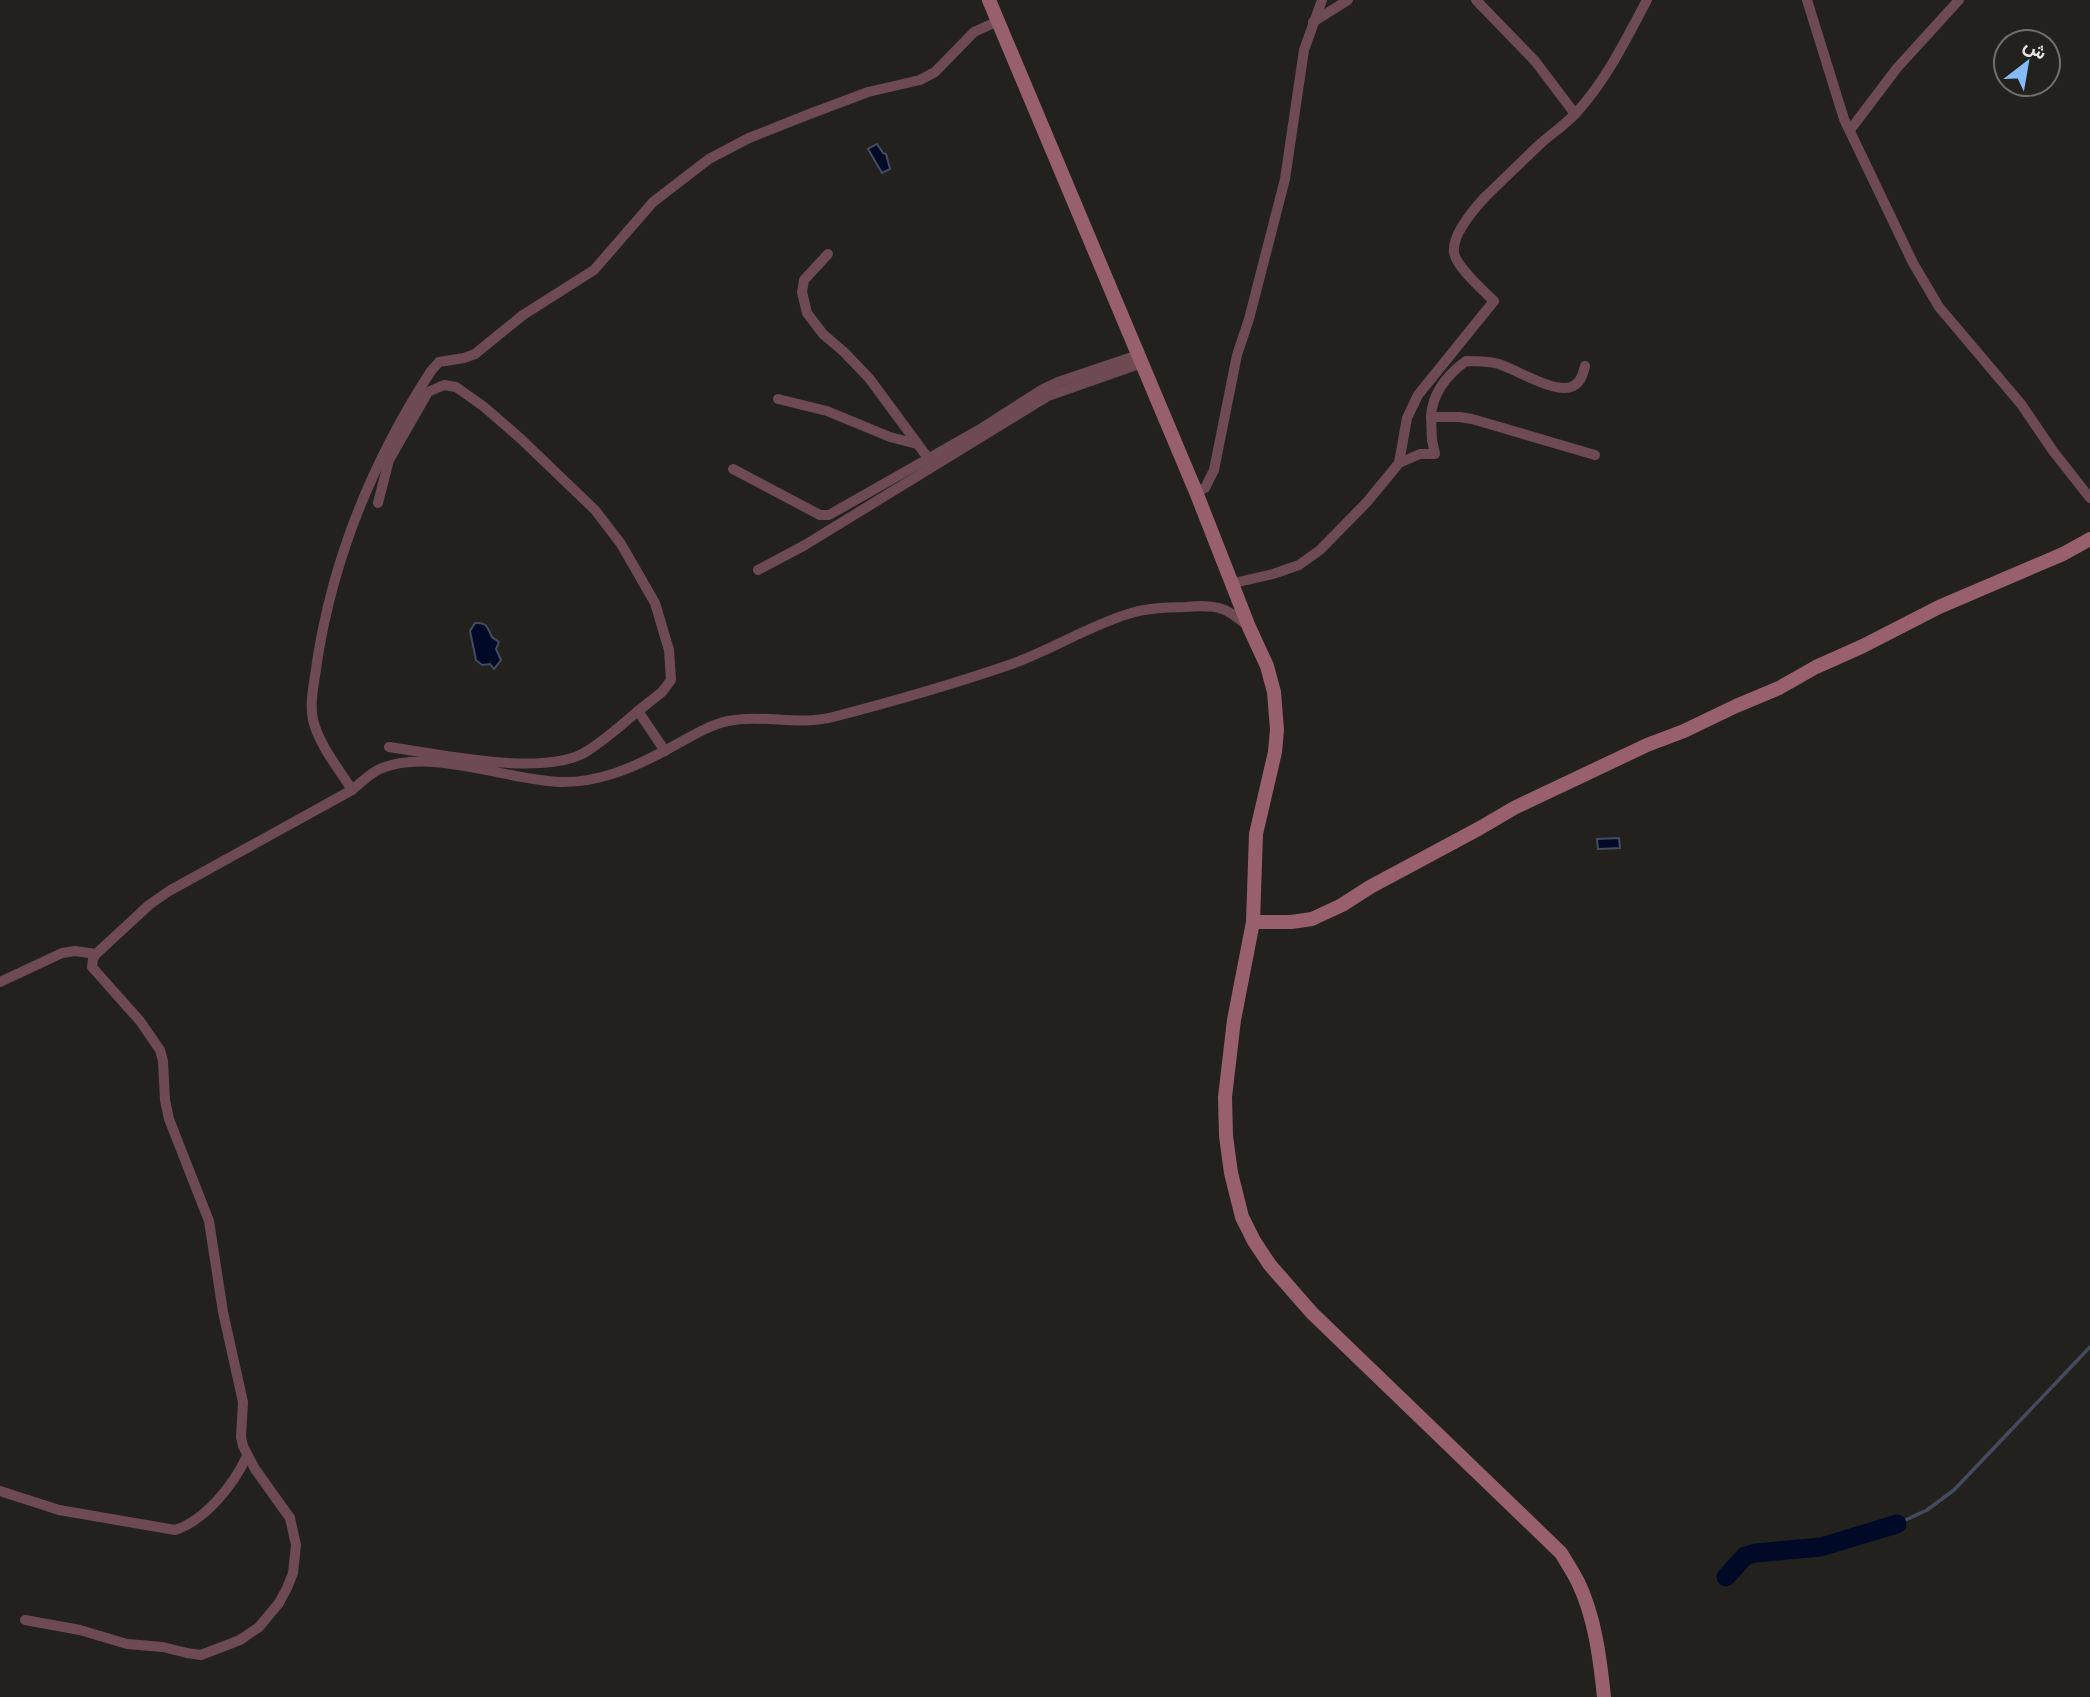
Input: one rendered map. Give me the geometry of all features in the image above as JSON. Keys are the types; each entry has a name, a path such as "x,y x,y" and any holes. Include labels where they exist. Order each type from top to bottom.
{"street":[{"path":"989,0 1234,583 1267,666 1274,692 1277,730 1275,752 1256,834 1253,922 1234,1020 1225,1097 1231,1173 1242,1217 1270,1265 1312,1313 1561,1553 1578,1583 1590,1613 1604,1697"},
{"path":"1196,492 1205,488 1214,470 1237,355 1251,312 1285,179 1304,50 1322,0"},
{"path":"1313,22 1348,0"},
{"path":"1476,0 1535,61 1575,114"},
{"path":"1399,463 1407,418 1425,384 1494,301 1458,262 1454,253 1455,241 1477,206 1575,114 1620,51 1647,0"},
{"path":"1808,0 1844,119 1913,262 1939,307 2021,404 2090,498"},
{"path":"1850,130 1897,68 1959,0"},
{"path":"352,790 324,746 313,721 313,695 323,624 364,496 389,441 431,371 439,362 475,354 523,315 594,270 653,202 709,159 749,138 868,92 920,80 941,66 974,32 998,20"},
{"path":"828,254 804,281 802,292 807,313 823,334 869,379 928,458"},
{"path":"733,469 824,516 834,513 982,428 1042,389 1140,359"},
{"path":"758,570 1048,397 1140,359"},
{"path":"1234,583 1287,570 1311,557 1359,511 1399,463 1420,454 1435,454 1432,440 1432,404 1436,393 1466,361 1498,364 1556,388 1574,386 1582,377 1585,366"},
{"path":"378,503 389,460 428,393 444,385 456,387 483,405 521,439 595,510 621,544 655,603 669,649 671,680 662,692 596,745 568,758 515,764 389,747"},
{"path":"778,399 827,411 890,437 918,444"},
{"path":"1431,417 1472,419 1595,455"},
{"path":"1253,922 1311,919 1342,905 1514,808 1647,745 1770,692 1939,607 2063,554 2090,539"},
{"path":"25,1620 80,1630 127,1644 163,1647 194,1655 215,1650 249,1635 270,1615 287,1588 292,1573 296,1545 290,1518 247,1456 242,1437 241,1390 223,1312 209,1221 169,1119 163,1061 152,1036 92,967 96,954 149,905 169,891 352,790 379,769 394,764 423,762 456,765 527,779 575,781 607,776 665,751 695,733 729,721 811,721 829,718 1010,665 1111,619 1131,613 1212,606 1225,610 1250,627"},
{"path":"638,711 665,751"},
{"path":"0,982 62,953 75,951 96,954"},
{"path":"0,1491 60,1510 175,1530 190,1522 221,1496 234,1481 247,1456"}],"water":[{"path":"877,144 886,154 890,169 882,173 868,149"},
{"path":"475,623 485,625 492,637 499,642 496,649 501,660 494,669 490,664 482,665 476,660 470,631"},
{"path":"1619,838 1620,848 1598,849 1597,839"}],"waterway":[{"path":"1897,1524 1927,1510 1954,1490 2090,1347"},
{"path":"1726,1577 1745,1556 1821,1547 1897,1524"}]}
